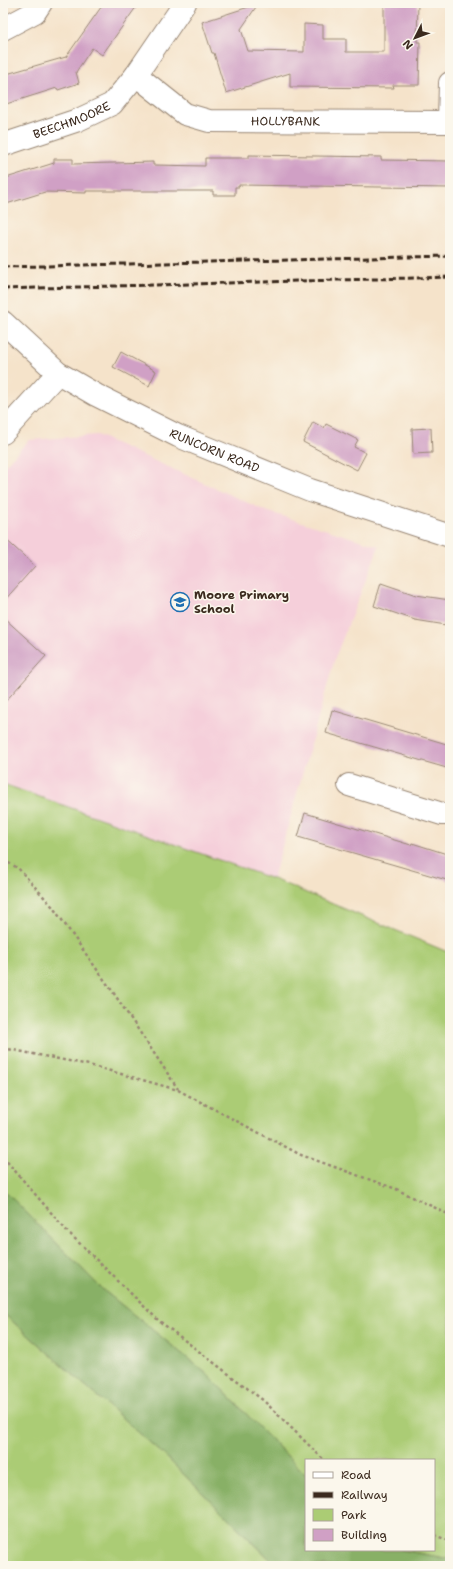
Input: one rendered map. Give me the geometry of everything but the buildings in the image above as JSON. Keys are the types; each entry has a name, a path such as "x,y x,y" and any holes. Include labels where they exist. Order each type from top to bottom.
{"street":[{"path":"3,29 35,12 41,3"},
{"name":"BEECHMOORE","path":"3,145 78,120 112,104 136,75 185,3"},
{"name":"HOLLYBANK","path":"136,75 184,114 208,120 450,122 450,83"},
{"name":"RUNCORN ROAD","path":"3,322 58,373 96,395 178,436 310,490 450,536"},
{"path":"3,433 58,373"},
{"path":"349,785 442,814 450,814"}],"path":[{"path":"3,860 18,868 52,906 116,995 178,1090"},
{"path":"3,1048 89,1065 178,1090 301,1154 396,1188 450,1215"},
{"path":"3,1157 67,1231 158,1320 264,1401 323,1459"},
{"path":"435,1535 450,1542"}],"shaded area":[{"name":"Moore Primary School","path":"97,435 266,511 379,546 335,658 273,879 3,784 3,467 29,440"}],"green space":[{"path":"3,784 273,879 450,953 450,1559 406,1551 435,1551 435,1459 305,1459 305,1474 207,1374 102,1289 3,1189"},
{"path":"3,1189 102,1289 207,1374 305,1474 305,1551 406,1551 450,1559 450,1566 277,1566 163,1454 3,1313"},
{"path":"3,1313 163,1454 277,1566 3,1566"}],"railway":[{"path":"3,267 450,256"},
{"path":"3,289 450,277"}],"place":[{"name":"Moore Primary School","path":"180,602"}]}
